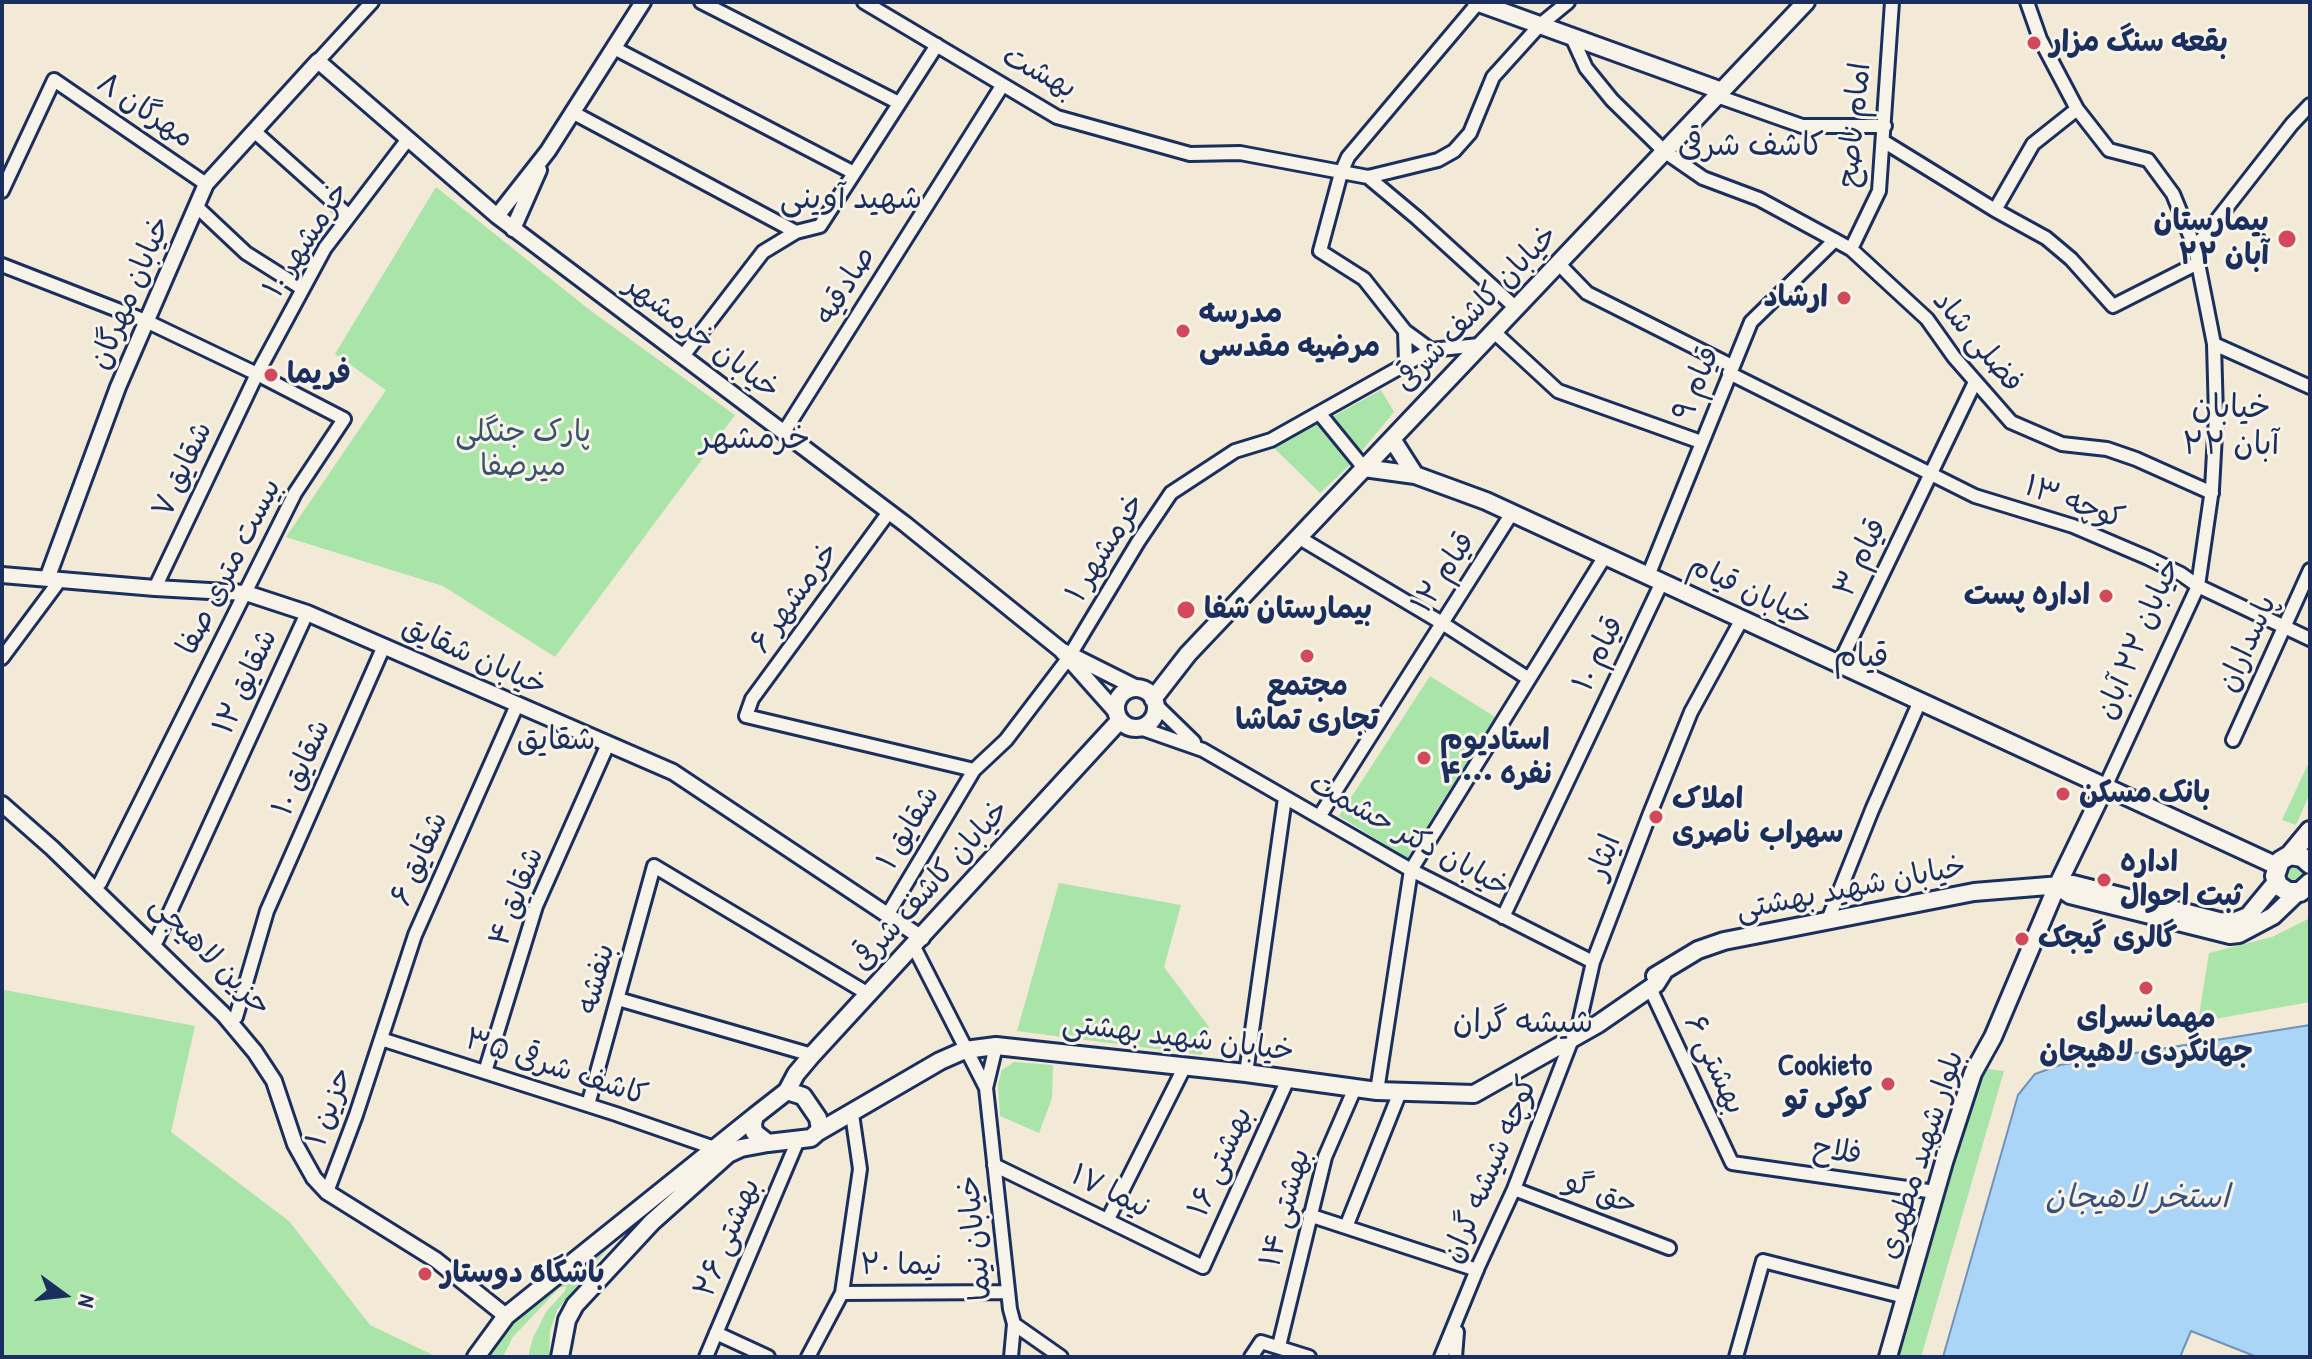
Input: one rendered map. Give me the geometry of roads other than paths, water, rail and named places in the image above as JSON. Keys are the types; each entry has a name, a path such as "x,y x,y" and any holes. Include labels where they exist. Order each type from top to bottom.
{"main road":[{"path":"1477,2 1700,83 1716,97"},
{"name":"خیابان کاشف شرقی","path":"1146,695 1806,2"},
{"path":"1392,439 1415,475"},
{"name":"خیابان قیام","path":"1364,468 1415,475 1512,513 2281,868"},
{"path":"1146,695 1151,721 1140,728 1126,725 1119,717 1121,696 1146,695"},
{"name":"خیابان کاشف شرقی","path":"787,1091 812,1055 918,943 1119,717"},
{"name":"خیابان ۲۲ آبان","path":"2057,886 2105,787"},
{"path":"2305,890 2285,890 2281,868 2308,832"},
{"path":"2281,868 2302,857 2310,864"},
{"name":"خیابان شهید بهشتی","path":"1576,1032 1651,978 1698,950 1724,941 1974,892 2073,884 2226,922 2240,921 2248,916 2281,868"},
{"path":"2057,886 2070,895 2230,935 2239,934 2273,916 2305,890"},
{"name":"بلوار شهید مطهری","path":"1888,1357 1973,1073 1993,1037 2057,886"},
{"name":"خیابان شهید بهشتی","path":"818,1132 940,1061 965,1050 996,1046 1246,1073 1377,1091 1474,1094 1650,988 1663,973"},
{"path":"476,1357 506,1316 721,1151 811,1138 818,1132 820,1123 803,1096 787,1091 755,1116 721,1151 652,1222 575,1305 564,1328 560,1357"},
{"path":"755,1116 754,1132 768,1143"}],"street":[{"path":"318,61 372,2"},
{"path":"497,216 548,151 643,2"},
{"path":"701,2 899,103"},
{"name":"بهشت","path":"864,2 1057,117 1204,156 1240,153 1368,177"},
{"path":"1477,2 1348,157 1320,251 1364,279 1405,331 1431,350 1479,345"},
{"path":"1368,177 1438,160 1454,151 1470,133 1493,77 1540,25 1568,2"},
{"name":"امام ناصح","path":"1851,249 1879,191 1892,2"},
{"name":"خیابان ۲۲ آبان","path":"2027,2 2040,39 2077,109 2109,150 2148,160 2173,194 2195,248 2214,344 2216,416 2212,493 2198,586 2105,787"},
{"name":"فضلی شاد","path":"1571,35 1586,68 1627,117 1664,151 1703,178 1759,199 1851,249 1927,319 1975,382 2016,424 2062,444 2107,449 2136,459 2212,493"},
{"path":"683,356 763,252 796,232 820,226 937,45"},
{"path":"614,48 854,173"},
{"name":"خیابان مهرگان","path":"53,579 146,321 206,184 318,61"},
{"name":"خیابان خرمشهر","path":"318,61 513,229 889,512 1066,654"},
{"name":"مهرگان ۸","path":"2,191 54,80 206,184"},
{"name":"صادقیه","path":"784,432 1002,86"},
{"path":"1716,97 1802,126 1885,126"},
{"path":"2195,248 2310,105"},
{"path":"1995,210 2033,144 2077,109"},
{"path":"572,112 796,232"},
{"path":"254,131 349,216"},
{"name":"خرمشهر ۱۰","path":"257,374 325,248 408,139"},
{"path":"1883,141 2046,238 2071,259 2113,306 2198,263"},
{"path":"513,229 548,151"},
{"path":"1368,177 1516,308"},
{"path":"196,206 246,253 303,289"},
{"name":"قیام ۹","path":"1655,579 1701,442 1751,322 1835,240"},
{"name":"کوچه ۱۳","path":"1558,263 1587,293 1929,474 1975,496 2073,526 2148,558 2198,586 2310,639"},
{"path":"2,265 146,321 257,374"},
{"path":"1405,331 1406,363"},
{"path":"1493,331 1558,391 1701,442"},
{"path":"2214,344 2310,387"},
{"name":"خرمشهر ۱","path":"974,770 1006,740 1171,493 1235,451 1271,440 1431,350"},
{"name":"بیست متری صفا","path":"97,887 295,493 344,419 257,374"},
{"name":"شقایق ۷","path":"155,588 257,374"},
{"name":"قیام ۳","path":"1839,664 1975,382"},
{"path":"1320,414 1364,468"},
{"name":"خرمشهر ۶","path":"889,512 752,699 746,716 974,770"},
{"name":"قیام ۱۲","path":"1319,817 1512,513"},
{"path":"1298,537 1529,679"},
{"path":"1377,1091 1411,870 1605,556"},
{"name":"پاسداران","path":"2233,740 2310,570"},
{"name":"خیابان شقایق","path":"2,575 246,593 307,613 673,772 888,914 918,943"},
{"path":"2,658 53,579"},
{"name":"قیام ۱۰","path":"1503,917 1583,749 1655,579"},
{"name":"شقایق ۱۲","path":"157,940 307,613"},
{"name":"ایثار","path":"1576,1032 1593,962 1691,712 1742,619"},
{"name":"شقایق ۱۰","path":"236,1017 267,911 384,646"},
{"path":"1066,654 1146,695 1203,750"},
{"path":"1066,654 1119,717"},
{"path":"1828,920 1920,701"},
{"name":"شقایق ۶","path":"381,1039 415,935 517,705"},
{"path":"1140,728 1203,750"},
{"name":"شقایق ۴","path":"485,1072 536,906 608,744"},
{"name":"خیابان دکتر حشمت","path":"1203,750 1411,870 1593,962"},
{"name":"شقایق ۱","path":"888,914 974,770"},
{"name":"حزین لاهیجی","path":"2,795 224,1015 255,1052 274,1081 295,1144 314,1178 327,1192 436,1260 506,1316"},
{"path":"1246,1073 1285,798"},
{"name":"حزین لاهیجی","path":"2,804 157,940 261,1043 281,1077 303,1148 327,1192"},
{"name":"بنفشه","path":"588,1105 654,866 870,995"},
{"name":"خیابان نیما","path":"918,943 965,1050 986,1088"},
{"name":"بهشتی ۶","path":"1650,988 1732,1163"},
{"path":"618,999 812,1055"},
{"name":"کوچه شیشه گران","path":"1458,1320 1576,1032"},
{"name":"کاشف شرقی ۳۵","path":"381,1039 721,1151"},
{"name":"حزین ۱","path":"327,1192 381,1039"},
{"name":"خیابان نیما","path":"996,1046 986,1088 1007,1292 1014,1324 1061,1357"},
{"path":"1108,1219 1185,1066"},
{"name":"بهشتی ۱۶","path":"1203,1267 1288,1079"},
{"name":"بهشتی ۱۴","path":"1279,1346 1325,1157 1355,1088"},
{"path":"1346,1227 1400,1092"},
{"path":"808,1357 842,1293 860,1169 852,1114"},
{"name":"بهشتی ۲۶","path":"706,1357 798,1140"},
{"name":"فلاح","path":"1732,1163 1935,1192"},
{"name":"نیما ۱۷","path":"994,1165 1203,1267"},
{"name":"حق گو","path":"1514,1189 1669,1248"},
{"path":"1309,1215 1477,1270"},
{"path":"1736,1357 1763,1261 1905,1297"},
{"name":"نیما ۲۰","path":"842,1293 1007,1292"},
{"path":"1441,1357 1458,1320"},
{"path":"1455,1357 1458,1320"},
{"path":"1011,1357 1014,1324"},
{"path":"716,1333 768,1357"},
{"path":"1251,1357 1261,1342 1309,1357"}],"water":[{"name":"استخر لاهیجان","path":"2310,1025 2310,1357 2257,1357 2191,1331 2180,1357 1943,1357 2018,1095 2035,1074 2060,1065"}],"place":[{"name":"بقعه سنگ مزار","path":"2034,43"},
{"name":"بیمارستان ۲۲ آبان","path":"2287,239"},
{"name":"ارشاد","path":"1844,298"},
{"name":"مدرسه مرضیه مقدسی","path":"1183,331"},
{"name":"فریما","path":"271,375"},
{"name":"اداره پست","path":"2106,596"},
{"name":"بیمارستان شفا","path":"1186,610"},
{"name":"مجتمع تجاری تماشا","path":"1307,656"},
{"name":"استادیوم ۴۰۰۰ نفره","path":"1424,758"},
{"name":"بانک مسکن","path":"2063,794"},
{"name":"املاک سهراب ناصری","path":"1656,817"},
{"name":"اداره ثبت احوال","path":"2104,880"},
{"name":"گالری گیجک","path":"2022,939"},
{"name":"مهمانسرای جهانگردی لاهیجان","path":"2146,988"},
{"name":"Cookieto کوکی تو","path":"1888,1084"},
{"name":"باشگاه دوستار","path":"425,1274"}],"district":[{"name":"کاشف شرقی","path":"1751,146"},
{"name":"شهید آوینی","path":"851,199"},
{"name":"خیابان ۲۲ آبان","path":"2231,426"},
{"name":"خرمشهر","path":"755,439"},
{"name":"قیام","path":"1861,657"},
{"name":"شقایق","path":"556,740"},
{"name":"شیشه گران","path":"1523,1023"}],"park label":[{"name":"پارک جنگلی میرصفا","path":"523,450"}]}
